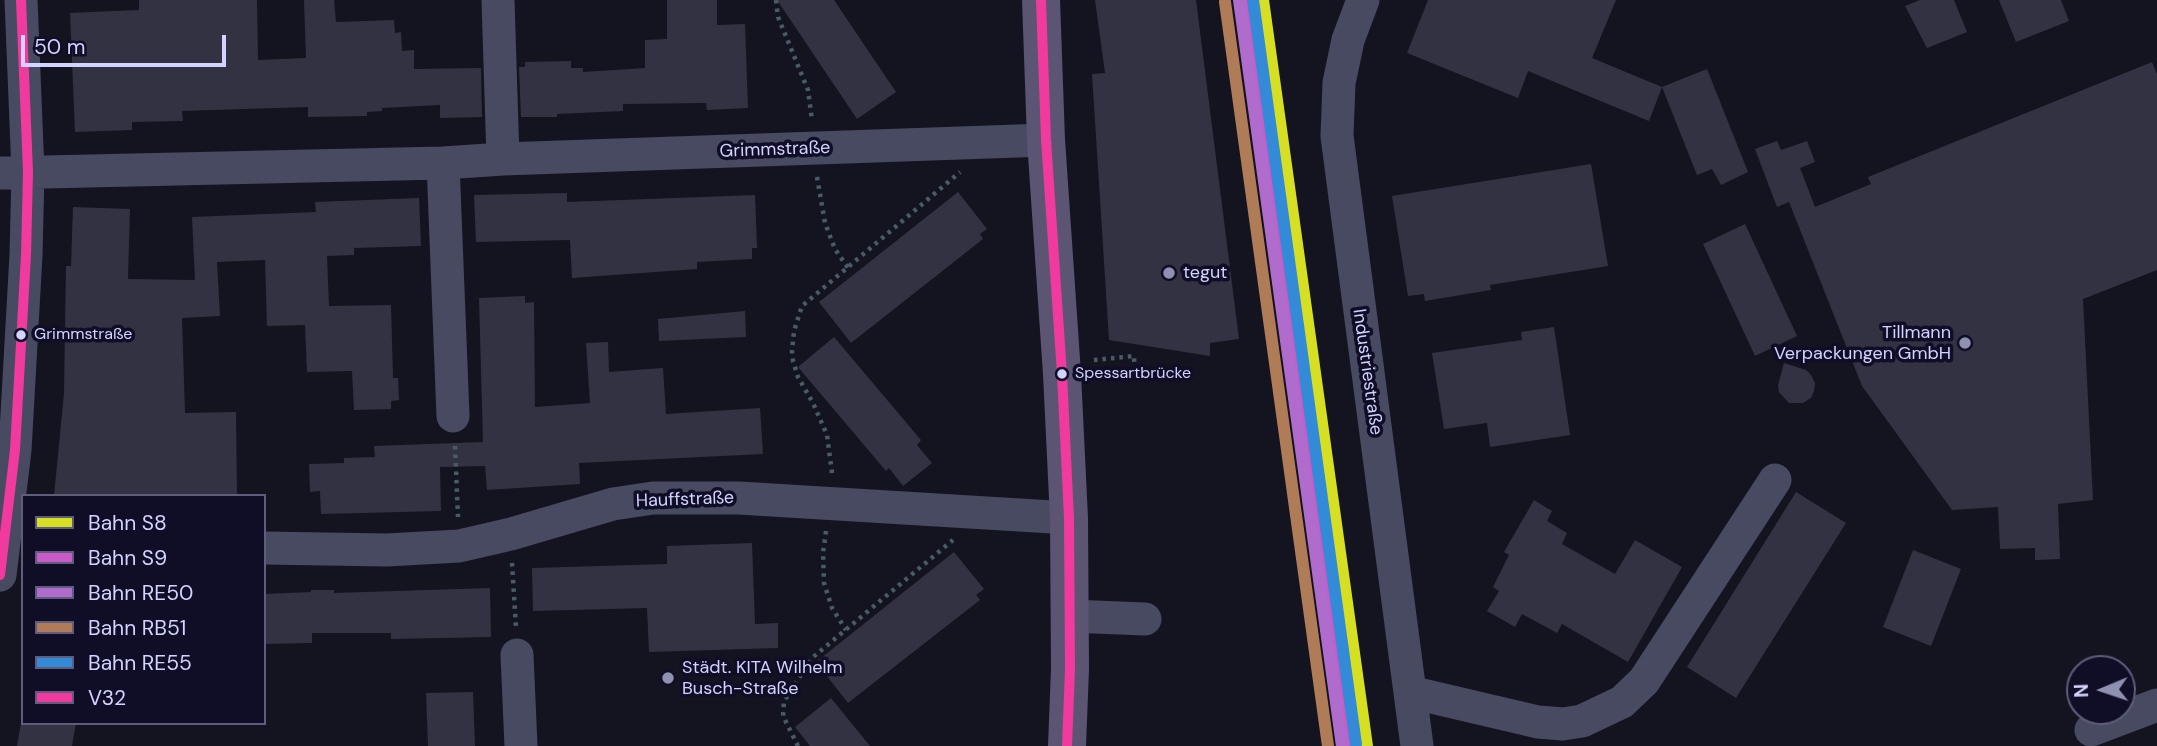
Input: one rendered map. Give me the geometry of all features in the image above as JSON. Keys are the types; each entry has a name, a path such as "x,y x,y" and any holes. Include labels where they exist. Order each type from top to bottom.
{"main road":[{"path":"1041,0 1046,140 1062,362 1069,517 1067,746"}],"street":[{"path":"0,575 10,538 23,336 14,172 21,0"},
{"path":"498,0 503,159"},
{"name":"Industriestraße","path":"1363,0 1348,40 1339,83 1337,136 1417,746"},
{"name":"Grimmstraße","path":"14,172 443,163 1046,140"},
{"path":"443,163 453,416"},
{"path":"1410,692 1538,722 1563,724 1582,722 1622,702 1644,681 1775,481"},
{"name":"Hauffstraße","path":"266,548 387,550 459,546 613,504 653,498 738,498 1069,517"},
{"path":"1069,616 1145,619"},
{"path":"517,655 521,746"},
{"path":"2091,730 2157,705"}],"path":[{"path":"846,630 832,608 824,583 823,553 833,465 827,435 799,377 792,351 796,322 802,306 995,142"},
{"path":"1062,362 1134,356 1135,380"},
{"path":"453,416 459,546"},
{"path":"798,746 783,716 784,701 812,658 986,512"},
{"path":"510,534 517,655"}],"building":[{"path":"139,0 257,0 258,60 306,58 304,0 334,0 336,22 394,20 395,33 401,32 402,51 414,50 414,69 481,68 482,117 440,118 440,105 382,108 382,111 367,112 367,116 308,117 308,107 182,111 183,121 132,122 132,130 75,132 70,13 139,10"},
{"path":"667,0 717,0 717,25 745,24 748,108 707,110 706,103 623,104 623,111 557,114 557,117 521,117 519,67 525,67 525,62 571,61 571,68 583,68 583,72 645,68 645,40 667,39"},
{"path":"777,0 834,0 896,92 857,119"},
{"path":"1095,0 1196,0 1239,339 1210,343 1210,356 1109,340 1092,74 1105,73"},
{"path":"1428,0 1616,0 1592,58 1662,87 1649,121 1528,71 1518,98 1407,53"},
{"path":"1920,0 1954,0 1967,32 1927,48 1905,6"},
{"path":"1999,0 2061,0 2069,21 2016,42"},
{"name":"Tillmann Verpackungen GmbH","path":"2152,62 2157,74 2157,270 2083,299 2093,500 2058,504 2060,559 2035,560 2035,548 2000,549 1998,507 1952,510 1862,386 1789,202 1777,207 1755,149 1777,141 1781,150 1807,141 1815,162 1800,168 1815,207 1871,184 1868,177"},
{"path":"1707,69 1748,172 1721,185 1712,169 1697,175 1662,87"},
{"path":"1591,164 1608,266 1490,285 1491,290 1425,301 1424,294 1408,296 1392,196"},
{"path":"958,192 987,229 980,234 983,239 851,343 819,302"},
{"path":"567,193 567,202 755,195 757,248 752,248 752,259 697,262 697,269 572,278 570,240 476,242 474,195"},
{"path":"419,198 421,246 354,248 354,255 327,256 329,306 391,305 393,378 398,378 399,400 391,401 391,409 354,410 352,371 307,372 305,325 267,326 265,260 217,262 220,316 182,318 185,413 236,412 237,494 54,494 64,393 66,266 71,266 73,207 130,209 128,279 195,280 192,217 316,212 315,202"},
{"path":"1745,224 1797,336 1755,356 1703,244"},
{"path":"525,296 525,303 534,302 535,407 590,403 586,343 608,342 609,372 663,368 666,414 760,408 763,454 579,463 580,484 487,490 485,466 440,467 441,511 321,514 320,491 310,492 309,464 344,463 344,458 375,457 374,446 483,442 479,298"},
{"path":"745,311 746,337 659,341 658,319"},
{"path":"1554,327 1570,435 1490,447 1487,423 1444,429 1432,353 1522,340 1521,332"},
{"path":"834,337 921,440 917,445 932,463 903,486 889,468 886,471 798,367"},
{"path":"1784,363 1806,370 1815,383 1811,398 1803,403 1789,403 1779,392 1778,385"},
{"path":"1796,492 1846,523 1736,698 1687,667"},
{"path":"1534,500 1552,511 1547,521 1567,533 1562,544 1615,574 1635,540 1682,567 1628,662 1562,624 1557,633 1522,614 1515,627 1487,611 1499,591 1493,587 1509,555 1504,552"},
{"path":"752,543 755,624 778,623 778,648 649,652 647,608 533,611 532,568 667,564 667,546"},
{"path":"1913,550 1961,569 1931,646 1883,627"},
{"path":"954,552 984,589 976,595 980,600 848,703 816,662"},
{"path":"490,588 491,637 391,639 391,633 312,633 312,643 266,644 266,594 311,590 334,590 334,593"},
{"path":"473,692 475,746 428,746 426,693"},
{"path":"831,698 870,746 810,746 795,727"},
{"path":"21,723 76,725 72,746 17,746"}],"rail line":[{"name":"RE50","path":"1239,0 1342,746"},
{"name":"RE55","path":"1253,0 1356,744"},
{"name":"S8","path":"1263,0 1367,746"},
{"name":"RB51","path":"1225,2 1328,746"},
{"name":"S9","path":"1249,2 1353,746"}],"transit line":[{"name":"V32","path":"0,575 15,450 26,255 28,172 21,0"},
{"name":"V32","path":"1041,0 1046,140 1069,518 1070,669 1067,746"}],"place":[{"name":"tegut","path":"1169,273"},
{"name":"Grimmstraße","path":"21,335"},
{"name":"Tillmann Verpackungen GmbH","path":"1965,343"},
{"name":"Spessartbrücke","path":"1062,374"},
{"name":"Städt. KITA Wilhelm Busch-Straße","path":"668,678"}]}
